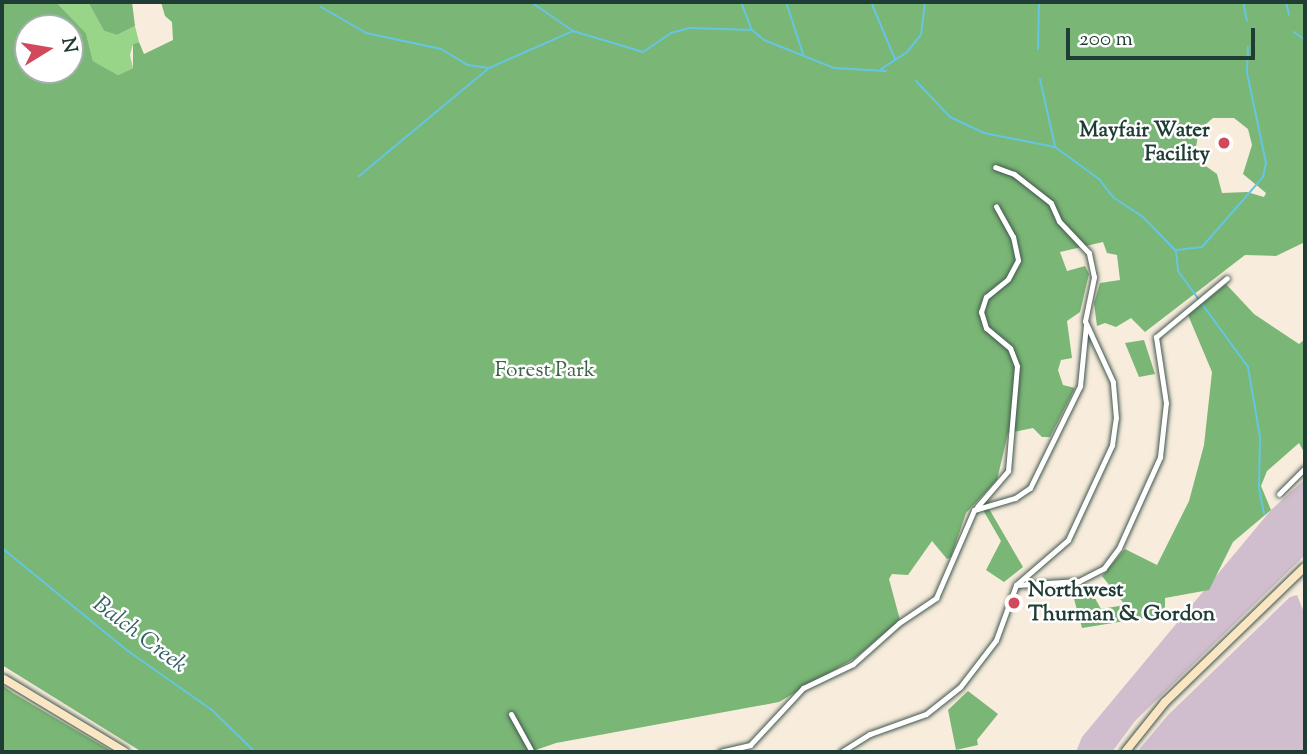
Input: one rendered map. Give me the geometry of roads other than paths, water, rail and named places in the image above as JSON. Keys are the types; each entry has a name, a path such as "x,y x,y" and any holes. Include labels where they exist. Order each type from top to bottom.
{"main road":[{"path":"1125,752 1159,708 1305,567"},
{"path":"1296,576 1305,581"},
{"path":"4,679 125,752"}],"street":[{"path":"977,507 1015,498 1034,483 1080,386 1094,277 1089,253 1059,221 1051,203 1014,174 995,167"},
{"path":"720,752 750,745 803,688 853,664 899,623 936,598 948,579 966,522 1008,471 1017,366 1010,348 986,328 981,312 986,296 1008,279 1018,260 1013,237 996,206"},
{"path":"1016,585 1079,581 1104,568 1119,548 1160,457 1166,403 1155,338 1227,278"},
{"path":"841,752 870,734 926,714 951,696 996,640 1016,585 1068,540 1112,445 1116,418 1113,382 1086,325"},
{"path":"1279,494 1305,468"},
{"path":"511,714 532,752"}],"waterway":[{"path":"531,2 573,31 643,52 671,33 690,28 752,30"},
{"path":"741,2 752,30 764,40 834,68 886,71"},
{"path":"786,2 803,54"},
{"path":"871,2 895,59"},
{"path":"881,69 907,52 921,35 925,2"},
{"path":"1038,49 1039,2"},
{"path":"1243,2 1247,21"},
{"path":"1286,2 1289,15"},
{"path":"321,7 366,33 441,49 468,65 489,68"},
{"path":"359,176 489,68 573,31"},
{"path":"1294,32 1305,40"},
{"path":"1177,250 1202,247 1263,177 1266,163 1247,73 1248,47"},
{"path":"1040,79 1055,146"},
{"path":"916,81 950,117 984,133 1055,147 1099,179 1114,198 1143,217 1176,251 1178,271 1248,367 1260,437 1259,488 1264,514"},
{"name":"Balch Creek","path":"2,548 128,651 212,710 255,752"}],"place":[{"name":"Mayfair Water Facility","path":"1224,143"},
{"name":"Northwest Thurman & Gordon","path":"1014,603"}],"park label":[{"name":"Forest Park","path":"545,371"}]}
